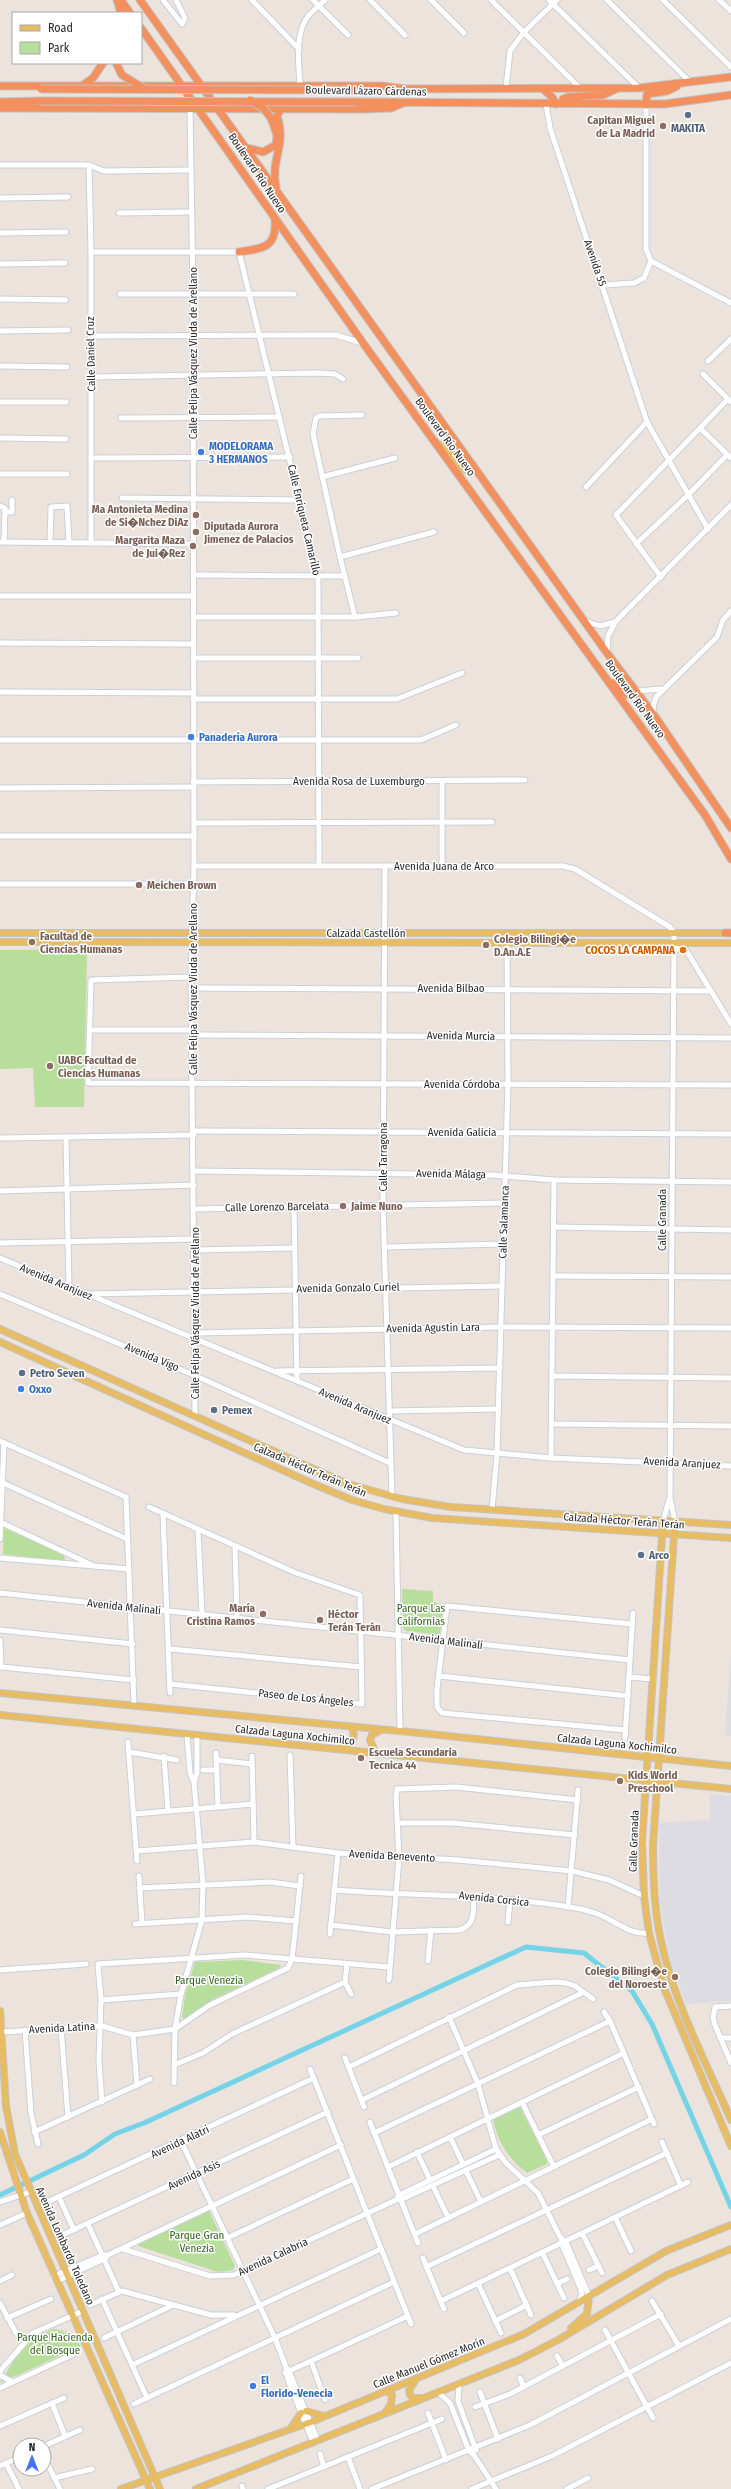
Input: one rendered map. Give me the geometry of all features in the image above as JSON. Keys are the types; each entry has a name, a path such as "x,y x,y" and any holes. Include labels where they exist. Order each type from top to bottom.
{"highway":[{"path":"117,0 121,12"},
{"path":"121,0 129,12"},
{"name":"Boulevard Río Nuevo","path":"140,0 608,654 654,715 731,828"},
{"name":"Boulevard Río Nuevo","path":"142,29 199,108 363,343 705,815 731,859"},
{"path":"142,39 153,45"},
{"path":"83,85 93,78 102,64"},
{"path":"116,64 122,75 145,89"},
{"name":"Boulevard Lázaro Cárdenas","path":"0,89 354,90 639,88 678,85 731,77"},
{"path":"646,105 647,94 667,91 678,85"},
{"path":"0,86 383,86 405,89"},
{"path":"543,89 559,104 563,99 568,97 603,95 618,88"},
{"name":"Boulevard Lázaro Cárdenas","path":"0,102 250,100 646,105 682,102 731,95"},
{"path":"247,148 263,152 276,145 277,135 272,118 264,109 250,100"},
{"path":"0,108 391,108 403,103"},
{"path":"277,191 274,171 282,135 277,116 281,108"},
{"path":"239,252 258,249 270,244 275,237 275,218"},
{"path":"606,678 625,694 631,695 636,691"}],"main road":[{"path":"434,441 449,450 463,469 467,470 474,466"},
{"name":"Calzada Castellón","path":"0,933 729,933"},
{"name":"Calzada Castellón","path":"0,942 507,942 674,945 731,943"},
{"name":"Calzada Héctor Terán Terán","path":"0,1329 345,1483 392,1496 451,1507 731,1525"},
{"name":"Calzada Héctor Terán Terán","path":"0,1342 311,1483 352,1500 396,1512 453,1520 731,1538"},
{"path":"0,1347 11,1347"},
{"name":"Calle Granada","path":"663,1520 642,1842 644,1896 648,1933 664,1988 731,2146"},
{"name":"Calle Granada","path":"675,1521 657,1782 653,1870 661,1941 676,1993 731,2120"},
{"name":"Calzada Laguna Xochimilco","path":"0,1693 400,1731 731,1766"},
{"name":"Calzada Laguna Xochimilco","path":"0,1715 731,1789"},
{"path":"0,1718 9,1716"},
{"path":"334,1749 348,1746 354,1739 354,1733 351,1727"},
{"path":"376,1754 370,1740 372,1734 381,1730"},
{"name":"Avenida Lombardo Toledano","path":"0,2010 2,2032 3,2106 12,2143 29,2190 160,2489"},
{"name":"Avenida Lombardo Toledano","path":"0,2132 27,2213 55,2279 150,2489"},
{"name":"Calle Manuel Gómez Morín","path":"121,2489 290,2430 416,2380 524,2334 666,2251 731,2225"},
{"path":"196,2489 519,2360 558,2340 667,2275 731,2249"},
{"path":"558,2340 587,2314 589,2296"},
{"path":"416,2380 410,2387 410,2395 415,2398 424,2398"},
{"path":"385,2413 392,2401 392,2395 387,2391"},
{"path":"290,2430 304,2412 324,2416"}],"street":[{"path":"163,0 182,24 185,18 176,0"},
{"path":"252,0 299,48"},
{"path":"313,0 348,35"},
{"path":"300,86 299,48 302,29 308,16 325,0"},
{"path":"370,0 405,35"},
{"path":"431,0 464,33"},
{"path":"491,0 580,88"},
{"path":"549,0 555,2 639,88"},
{"path":"607,0 691,83"},
{"path":"662,0 731,67"},
{"path":"719,0 731,11"},
{"path":"506,88 510,51 524,32 555,2"},
{"name":"Avenida 55","path":"546,104 550,128 648,422 708,529"},
{"path":"646,105 646,249 651,261 731,303"},
{"name":"Calle Felipa Vásquez Viuda de Arellano","path":"190,108 193,294 192,499 194,693 194,866 191,988 194,1133 194,1292 196,1333 195,1415"},
{"path":"0,164 89,166 104,171 191,170"},
{"name":"Calle Daniel Cruz","path":"89,166 92,377 91,543"},
{"path":"0,198 68,197"},
{"path":"119,213 192,212"},
{"path":"0,233 66,232"},
{"path":"91,252 239,252"},
{"name":"Calle Enriqueta Camarillo","path":"239,252 318,577 319,866"},
{"path":"603,285 634,283 644,278 651,261"},
{"path":"0,264 65,264"},
{"path":"120,294 294,294"},
{"path":"0,299 66,300"},
{"path":"0,331 68,330"},
{"path":"91,336 336,335 363,343"},
{"path":"708,361 731,339"},
{"path":"726,344 731,348"},
{"path":"0,366 67,367"},
{"path":"92,377 335,374 343,379"},
{"path":"661,577 616,515 700,428 730,401 703,374"},
{"path":"0,402 66,402"},
{"path":"355,616 340,557 313,434 316,418 319,416 362,415"},
{"path":"121,418 279,417"},
{"path":"586,487 648,422"},
{"path":"636,544 729,456 700,428"},
{"path":"0,438 66,438"},
{"path":"91,458 193,459 290,457"},
{"path":"322,477 395,458"},
{"path":"0,474 67,474"},
{"path":"122,498 300,500"},
{"path":"5,512 12,512 12,500"},
{"path":"608,654 608,636 616,621 731,505"},
{"path":"0,506 4,507 5,512 2,542 193,544"},
{"path":"50,542 50,507 67,506 69,543"},
{"path":"340,557 434,532"},
{"path":"193,575 345,576"},
{"path":"0,596 193,596"},
{"path":"654,715 653,702 663,688 717,637 723,620 731,610"},
{"path":"193,617 318,617 396,613"},
{"path":"584,620 600,626 616,621"},
{"path":"0,643 193,644"},
{"path":"193,658 358,658"},
{"path":"194,699 397,699 462,673"},
{"path":"636,691 648,692 663,688"},
{"path":"0,692 194,693"},
{"path":"0,740 421,740 456,725"},
{"name":"Avenida Rosa de Luxemburgo","path":"0,788 525,780"},
{"path":"442,781 442,866"},
{"path":"194,823 492,822"},
{"path":"0,836 194,836"},
{"name":"Avenida Juana de Arco","path":"194,866 569,867 666,923 674,933"},
{"name":"Calle Tarragona","path":"385,866 383,1205 392,1496"},
{"path":"0,884 193,884"},
{"name":"Calle Salamanca","path":"492,1510 497,1454 508,1084 507,933"},
{"name":"Calle Granada","path":"674,933 670,1499 675,1521"},
{"path":"674,945 686,950 731,1024"},
{"path":"90,1030 91,980 191,977"},
{"name":"Avenida Bilbao","path":"191,988 507,988 711,991"},
{"name":"Avenida Murcia","path":"90,1030 192,1033 508,1037 731,1038"},
{"name":"Avenida Córdoba","path":"90,1030 88,1083 731,1085"},
{"name":"Avenida Galicia","path":"0,1138 194,1133 383,1131 731,1134"},
{"path":"66,1137 69,1288"},
{"name":"Avenida Málaga","path":"194,1171 383,1173 554,1180 731,1182"},
{"path":"551,1458 554,1180"},
{"path":"0,1191 194,1185"},
{"name":"Calle Lorenzo Barcelata","path":"194,1209 504,1203"},
{"path":"294,1207 297,1381"},
{"path":"554,1227 731,1230"},
{"path":"0,1243 194,1239"},
{"path":"385,1247 503,1244"},
{"path":"194,1250 295,1248"},
{"name":"Avenida Aranjuez","path":"0,1258 195,1340 274,1371 453,1447 497,1454 551,1458 670,1462 731,1466"},
{"path":"553,1276 731,1278"},
{"name":"Avenida Gonzalo Curiel","path":"84,1294 502,1286"},
{"name":"Avenida Vigo","path":"0,1294 196,1376 390,1463"},
{"name":"Avenida Agustín Lara","path":"196,1333 501,1327 731,1328"},
{"path":"274,1371 500,1368"},
{"path":"552,1376 731,1378"},
{"path":"389,1411 498,1409"},
{"path":"552,1424 731,1426"},
{"path":"0,1539 3,1483 2,1442 126,1497 132,1608 134,1706"},
{"path":"3,1483 128,1539"},
{"name":"Calle Granada","path":"663,1520 670,1499"},
{"name":"Paseo de Los Ángeles","path":"149,1507 296,1573 360,1596 362,1704 170,1684"},
{"path":"396,1512 400,1731"},
{"path":"162,1514 170,1649 170,1693"},
{"path":"0,1522 95,1566"},
{"path":"198,1530 202,1614"},
{"path":"235,1546 237,1618"},
{"path":"0,1558 130,1569"},
{"name":"Avenida Malinali","path":"0,1593 630,1660"},
{"path":"625,1730 439,1711 436,1698 444,1641 446,1608 450,1606 632,1624"},
{"path":"625,1738 633,1613"},
{"path":"0,1630 133,1644"},
{"path":"0,1640 2,1667 134,1680"},
{"path":"170,1649 361,1667"},
{"path":"439,1676 628,1696"},
{"path":"629,1677 653,1679"},
{"path":"174,2083 175,2029 181,1994 202,1920 203,1884 197,1810 194,1782 190,1773 187,1735"},
{"path":"194,1782 197,1773 197,1736"},
{"path":"128,1742 137,1861"},
{"path":"129,1752 164,1756 178,1760"},
{"path":"216,1753 218,1806"},
{"path":"290,1755 293,1847"},
{"path":"164,1756 168,1811"},
{"path":"252,1756 254,1842"},
{"path":"217,1760 252,1764"},
{"path":"203,1770 217,1770"},
{"path":"389,1980 399,1858 396,1796 397,1789 456,1787 578,1800"},
{"path":"568,1906 578,1790"},
{"path":"134,1814 197,1810 218,1806 253,1804"},
{"path":"398,1823 453,1823 575,1835"},
{"name":"Avenida Benevento","path":"137,1851 199,1845 254,1842 338,1853 399,1858 458,1860 572,1871 608,1880 644,1896"},
{"path":"330,1934 338,1853"},
{"path":"139,1876 142,1924"},
{"path":"292,1959 301,1876"},
{"path":"139,1888 270,1882 300,1886"},
{"name":"Avenida Corsica","path":"334,1890 396,1895 474,1897 568,1906 599,1915 638,1934 648,1933"},
{"path":"331,1925 392,1932 460,1930 470,1926 473,1918 474,1897"},
{"path":"508,1922 510,1900"},
{"path":"135,1924 247,1917 296,1921"},
{"path":"428,1960 431,1930"},
{"path":"102,2102 99,2061 102,2026 98,1964 244,1955 389,1967"},
{"name":"Avenida Latina","path":"2,2032 102,2026 133,2035 175,2029 210,2006 288,1968 292,1959"},
{"path":"0,1970 86,1964"},
{"path":"347,1964 345,1982 351,1994"},
{"path":"174,2066 203,2053 232,2034 345,1982"},
{"path":"349,2067 449,2017 526,1983 556,1982 575,1986 593,1999"},
{"path":"362,2100 584,1992"},
{"path":"101,2000 181,1994"},
{"path":"731,2006 715,2007 713,2018 731,2063"},
{"path":"415,2234 526,2180 653,2122 610,2021 604,2012"},
{"path":"449,2017 478,2084 487,2119 499,2155 538,2193 589,2296"},
{"path":"374,2133 610,2021"},
{"path":"61,2028 68,2118"},
{"path":"26,2030 29,2096 34,2132 38,2144"},
{"path":"133,2035 137,2085"},
{"path":"720,2038 731,2038"},
{"path":"388,2167 624,2053"},
{"path":"345,2058 364,2107"},
{"path":"310,2069 411,2324"},
{"name":"Avenida Alatri","path":"45,2204 314,2078"},
{"path":"34,2132 68,2118 150,2079"},
{"path":"538,2135 639,2087"},
{"path":"522,2102 554,2167"},
{"name":"Avenida Asis","path":"60,2236 197,2174 328,2112"},
{"path":"370,2122 399,2199 418,2243"},
{"path":"450,2137 463,2164"},
{"path":"181,2141 275,2338 316,2442"},
{"path":"662,2142 681,2186"},
{"path":"55,2279 67,2274 85,2270 105,2257 123,2248 341,2145"},
{"name":"Avenida Calabria","path":"399,2199 430,2180 496,2149"},
{"path":"417,2152 430,2180"},
{"path":"426,2267 667,2153"},
{"name":"Avenida Calabria","path":"123,2248 210,2276 226,2277 243,2272 399,2199 433,2186 499,2155"},
{"path":"466,2171 481,2202"},
{"path":"227,2238 353,2179"},
{"path":"441,2301 688,2182"},
{"path":"433,2186 448,2218"},
{"path":"0,2202 20,2192 29,2190"},
{"path":"59,2197 74,2230"},
{"path":"0,2225 27,2213"},
{"path":"615,2217 631,2251"},
{"path":"88,2224 105,2257 120,2292"},
{"path":"582,2233 602,2273"},
{"path":"563,2243 582,2294 579,2301"},
{"path":"132,2365 381,2249"},
{"path":"542,2252 564,2298"},
{"path":"67,2274 82,2264 105,2257"},
{"path":"423,2258 444,2309"},
{"path":"82,2264 85,2270"},
{"path":"588,2270 598,2266"},
{"path":"510,2268 531,2315"},
{"path":"0,2281 12,2275"},
{"path":"557,2284 567,2279"},
{"path":"134,2404 394,2282"},
{"path":"478,2283 501,2333"},
{"path":"90,2305 120,2292 131,2292 211,2315 239,2314"},
{"path":"7,2318 51,2299"},
{"path":"102,2299 147,2398"},
{"path":"652,2301 679,2346"},
{"path":"0,2303 16,2333"},
{"path":"104,2338 174,2305"},
{"path":"495,2320 527,2305"},
{"path":"0,2371 34,2333 83,2311"},
{"path":"475,2406 524,2387 661,2314"},
{"path":"287,2370 311,2361 408,2316"},
{"path":"372,2489 530,2425 731,2319"},
{"path":"605,2330 653,2418"},
{"path":"0,2388 74,2354"},
{"path":"557,2356 563,2366"},
{"path":"311,2361 325,2400"},
{"path":"472,2489 552,2456 731,2363"},
{"path":"0,2375 12,2382"},
{"path":"520,2378 524,2387"},
{"path":"459,2385 457,2398 476,2448 474,2455"},
{"path":"480,2392 498,2439"},
{"path":"439,2393 448,2400 469,2451 474,2455 490,2482 496,2489"},
{"path":"0,2426 64,2398"},
{"path":"52,2403 65,2436"},
{"path":"453,2410 460,2407"},
{"path":"428,2413 446,2460"},
{"path":"268,2489 442,2419"},
{"path":"458,2422 465,2419"},
{"path":"52,2442 80,2430"},
{"path":"320,2454 324,2467"},
{"path":"348,2457 360,2489"},
{"path":"0,2466 12,2460"},
{"path":"6,2463 19,2489"},
{"path":"54,2478 92,2469"},
{"path":"52,2474 60,2489"},
{"path":"568,2489 588,2478"}],"shaded area":[{"path":"731,1652 731,1736 725,1736"},
{"path":"710,1794 731,1796 731,2001 686,2004 668,1953 660,1903 659,1823 710,1820"}],"green space":[{"path":"87,949 84,1107 35,1107 33,1068 0,1069 0,950"},
{"path":"4,1528 64,1555 65,1559 62,1561 3,1554"},
{"name":"Parque Las Californias","path":"402,1589 433,1591 433,1602 443,1605 440,1635 406,1631 403,1628"},
{"name":"Parque Venezia","path":"242,1960 281,1965 279,1968 212,2000 184,2019 182,2017 185,1996 195,1962"},
{"path":"520,2107 547,2161 547,2164 527,2173 509,2156 501,2143 493,2119"},
{"name":"Parque Gran Venezia","path":"208,2209 235,2266 233,2270 218,2272 138,2246 139,2243"},
{"name":"Parque Hacienda del Bosque","path":"52,2329 73,2336 81,2347 71,2347 66,2353 0,2383 14,2360 29,2343"}],"waterway":[{"path":"0,2195 84,2155 115,2134 144,2123 526,1947 584,1953 632,1991 652,2024 731,2207"}],"place":[{"name":"MAKITA","path":"688,115"},
{"name":"Capitan Miguel de La Madrid","path":"663,126"},
{"name":"MODELORAMA 3 HERMANOS","path":"201,452"},
{"name":"Ma Antonieta Medina de Si�Nchez DiAz","path":"196,515"},
{"name":"Diputada Aurora Jimenez de Palacios","path":"196,532"},
{"name":"Margarita Maza de Jui�Rez","path":"193,546"},
{"name":"Panadería Aurora","path":"191,737"},
{"name":"Meichen Brown","path":"139,885"},
{"name":"Facultad de Ciencias Humanas","path":"32,942"},
{"name":"Colegio Bilingi�e D.An.A.E","path":"486,945"},
{"name":"COCOS LA CAMPANA","path":"683,950"},
{"name":"UABC Facultad de Ciencias Humanas","path":"50,1066"},
{"name":"Jaime Nuno","path":"343,1206"},
{"name":"Petro Seven","path":"22,1373"},
{"name":"Oxxo","path":"21,1389"},
{"name":"Pemex","path":"214,1410"},
{"name":"Arco","path":"641,1555"},
{"name":"María Cristina Ramos","path":"263,1614"},
{"name":"Héctor Terán Terán","path":"320,1620"},
{"name":"Escuela Secundaria Tecnica 44","path":"361,1758"},
{"name":"Kids World Preschool","path":"620,1781"},
{"name":"Colegio Bilingi�e del Noroeste","path":"675,1977"},
{"name":"El Florido-Venecia","path":"253,2386"}]}
